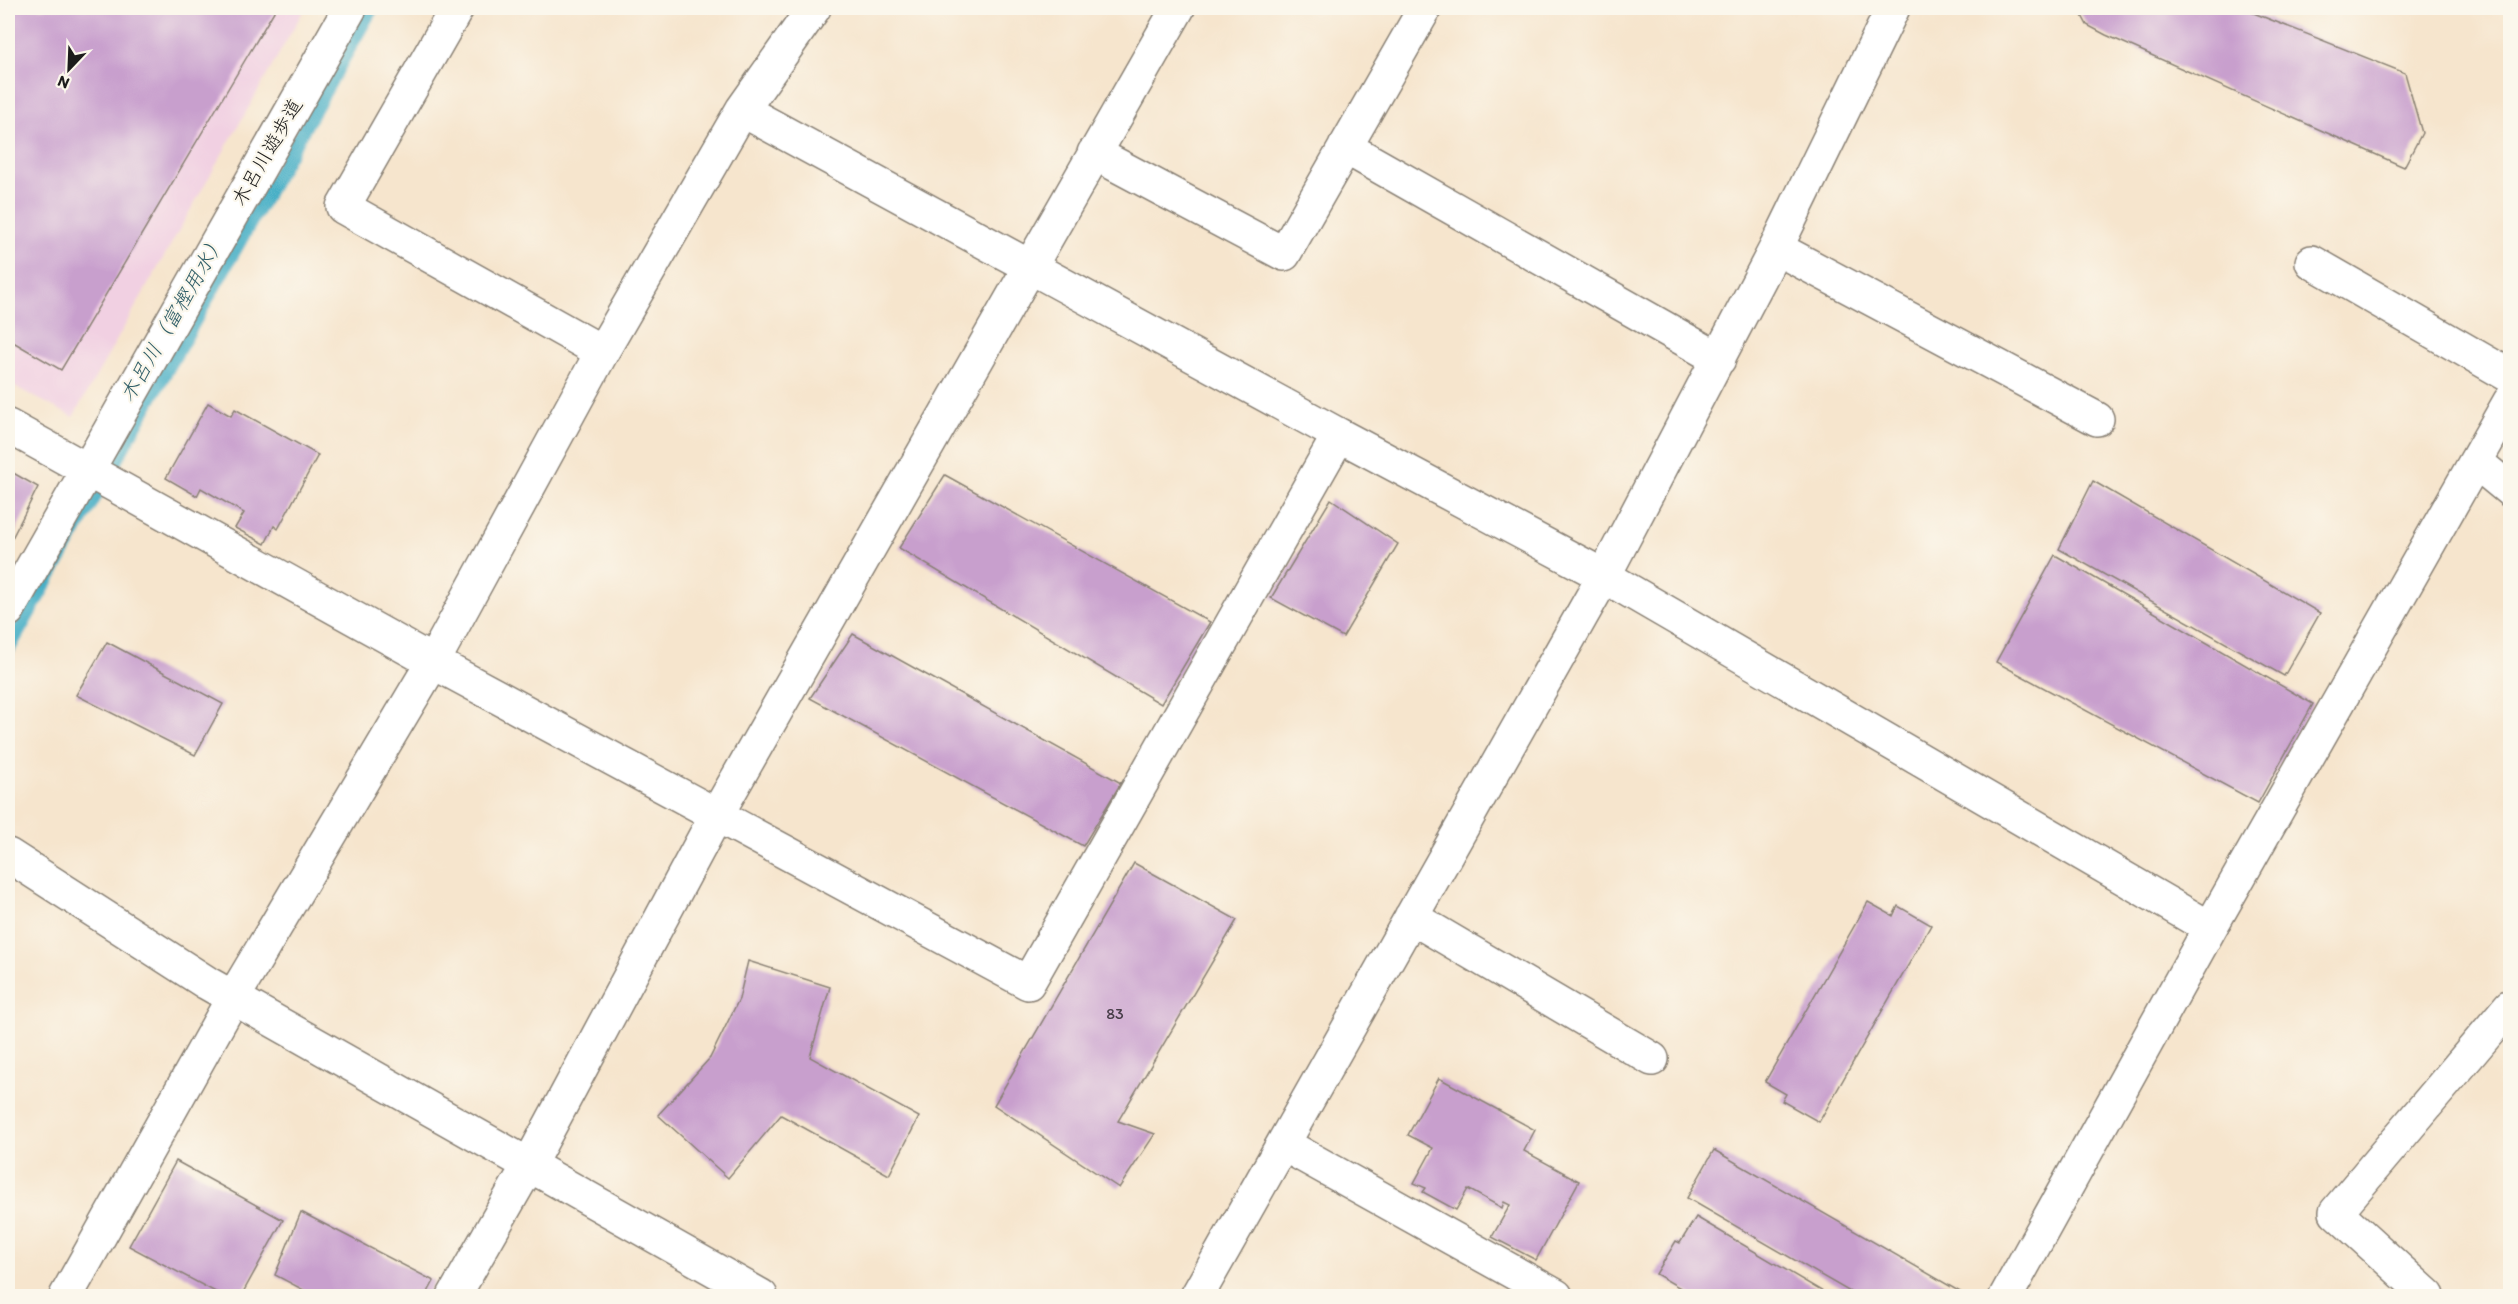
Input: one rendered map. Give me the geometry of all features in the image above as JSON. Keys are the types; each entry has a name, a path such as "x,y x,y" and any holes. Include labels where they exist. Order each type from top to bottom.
{"street":[{"name":"木呂川遊歩道","path":"8,610 91,473 350,8"},
{"path":"457,8 343,207 602,352"},
{"path":"66,1296 233,998 433,662 602,352 742,110 814,8"},
{"path":"454,1296 530,1163 717,814 1178,8"},
{"path":"1094,153 1284,254 1425,8"},
{"path":"1197,1296 1604,576 1776,248 1893,8"},
{"path":"742,110 1028,267 1604,576 2210,928"},
{"path":"1345,147 1719,359"},
{"path":"1776,248 2097,419"},
{"path":"2312,262 2511,376"},
{"path":"2006,1296 2210,928 2511,401"},
{"path":"8,426 433,662 1028,983 1339,435"},
{"path":"2476,462 2511,490"},
{"path":"8,855 233,998 530,1163 761,1296"},
{"path":"1411,917 1652,1059"},
{"path":"2428,1296 2336,1212 2511,1006"},
{"path":"1283,1144 1556,1296"}],"shaded area":[{"path":"8,8 305,8 73,417 8,383"}],"building":[{"path":"14,8 276,8 61,370 8,339 8,18"},
{"path":"2078,8 2241,8 2405,73 2422,133 2404,167 2106,35 2087,25"},
{"path":"208,403 231,416 235,409 318,455 278,529 274,526 265,544 235,528 244,513 201,488 197,496 166,478"},
{"path":"8,470 38,487 8,546"},
{"path":"945,475 1210,622 1161,704 899,548"},
{"path":"2093,481 2320,613 2284,676 2059,549"},
{"path":"1331,499 1398,544 1343,637 1271,598"},
{"path":"2055,555 2313,704 2258,803 1996,662"},
{"path":"853,634 1121,783 1083,846 810,698"},
{"path":"107,642 223,704 195,755 76,695"},
{"path":"1134,863 1237,920 1118,1121 1155,1134 1119,1188 994,1105"},
{"path":"1868,902 1893,916 1898,906 1931,925 1819,1122 1782,1101 1786,1094 1765,1082"},
{"path":"748,961 830,987 810,1057 919,1117 889,1175 781,1115 728,1178 658,1115 710,1058 739,999"},
{"path":"1439,1078 1535,1130 1524,1151 1579,1181 1536,1260 1492,1237 1510,1205 1504,1202 1502,1208 1468,1189 1456,1210 1423,1192 1426,1188 1414,1183 1433,1148 1408,1135"},
{"path":"1714,1150 1962,1293 1960,1296 1857,1296 1687,1198"},
{"path":"176,1161 283,1220 241,1296 223,1296 129,1246"},
{"path":"301,1212 434,1281 426,1296 315,1296 275,1275"},
{"path":"1696,1217 1830,1296 1694,1296 1656,1274 1676,1241 1680,1243"}],"waterway":[{"name":"木呂川（富樫用水）","path":"8,650 372,8"}]}
